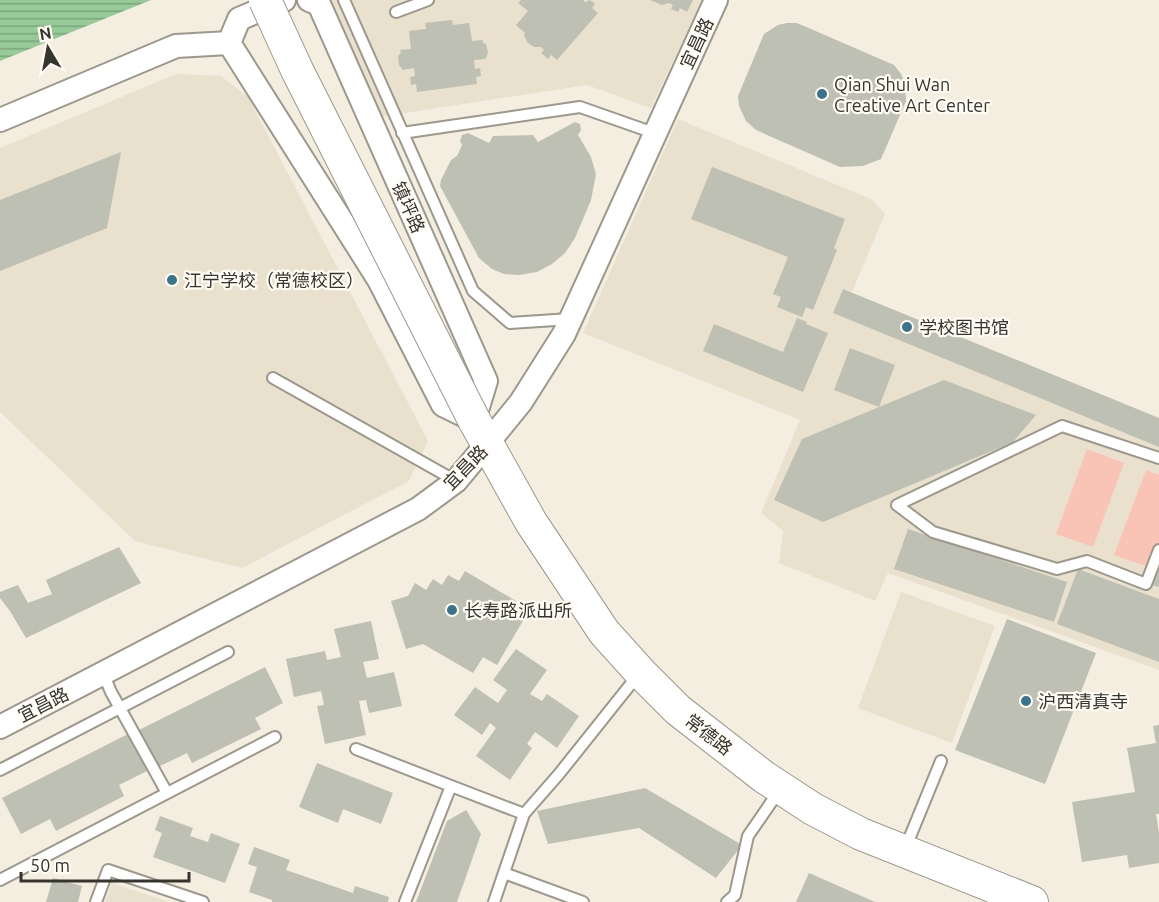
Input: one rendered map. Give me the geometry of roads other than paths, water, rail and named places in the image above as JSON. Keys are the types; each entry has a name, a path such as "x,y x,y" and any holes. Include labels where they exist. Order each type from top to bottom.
{"main road":[{"name":"镇坪路","path":"265,0 297,70 480,433"},
{"name":"常德路","path":"480,433 531,522 604,632 678,710 764,777 813,809 861,834 1032,902"}],"street":[{"path":"229,43 238,19 284,0"},
{"name":"镇坪路","path":"309,0 319,4 486,381 480,433"},
{"name":"宜昌路","path":"0,727 418,509 456,481 480,433 521,402 564,334 716,0"},
{"path":"229,43 379,280 443,405 480,433"},
{"path":"0,120 176,46 229,43"}],"lane":[{"path":"344,0 473,291 510,323 570,319"},
{"path":"396,12 428,0"},
{"path":"402,133 580,107 654,133"},
{"path":"273,378 456,481"},
{"path":"1159,458 1062,426 897,505 933,532 1057,569 1087,561 1146,584 1159,550"},
{"path":"0,770 228,652"},
{"path":"103,673 167,793"},
{"path":"494,902 524,814 641,673"},
{"path":"0,880 275,737"},
{"path":"356,749 524,814"},
{"path":"904,852 941,761"},
{"path":"405,902 451,786"},
{"path":"727,902 735,895 748,836 781,788"},
{"path":"96,902 108,870 202,902"},
{"path":"504,873 583,902"}],"place":[{"name":"Qian Shui Wan Creative Art Center","path":"822,94"},
{"name":"江宁学校（常德校区）","path":"172,280"},
{"name":"学校图书馆","path":"907,327"},
{"name":"长寿路派出所","path":"452,610"},
{"name":"沪西清真寺","path":"1026,701"}]}
